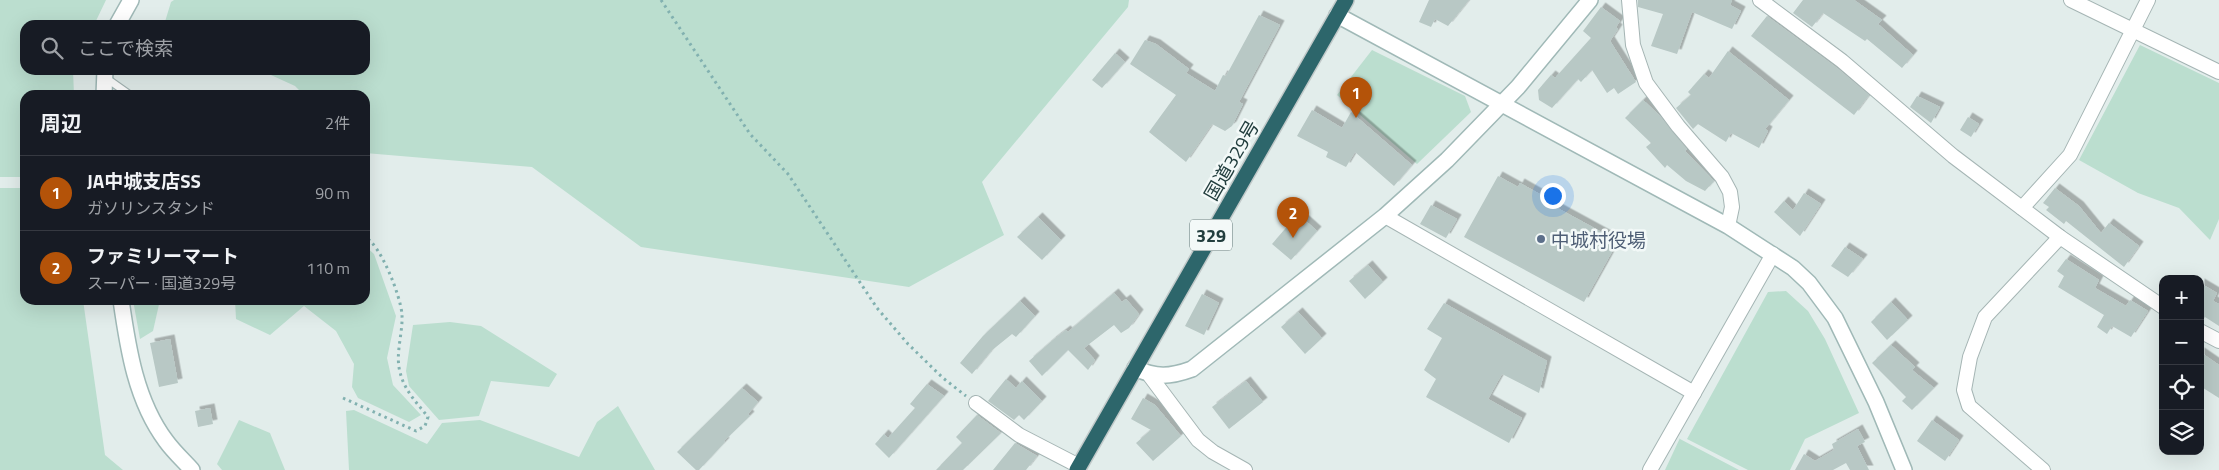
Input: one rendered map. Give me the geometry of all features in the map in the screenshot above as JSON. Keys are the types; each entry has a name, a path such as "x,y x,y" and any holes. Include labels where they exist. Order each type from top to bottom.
{"highway":[{"name":"国道329号","path":"1078,468 1346,0"}],"street":[{"path":"120,20 132,0"},
{"path":"1150,376 1177,375 1192,369 1230,342 1385,216 1447,160 1501,104 1590,0"},
{"path":"1629,0 1633,45 1646,83 1678,126 1722,177 1730,192 1732,207 1728,226"},
{"path":"1760,0 1842,61 1953,156 2060,237 2159,304"},
{"path":"2071,0 2219,72"},
{"path":"2022,208 2070,155 2148,0"},
{"path":"1337,15 1728,226 1793,268 1809,283 1835,318 1876,402 1904,470"},
{"path":"104,75 104,90"},
{"path":"1385,216 1694,393"},
{"path":"2043,470 1969,406 1964,390 1970,358 1985,317 2060,237"},
{"path":"1650,470 1773,254"},
{"path":"122,305 130,360 147,408 166,441 192,470"},
{"path":"2204,334 2219,341"},
{"path":"1135,368 1150,376 1198,440 1212,452 1245,470"},
{"path":"976,403 1019,434 1078,468"}],"lane":[{"path":"106,75 124,90"}],"path":[{"path":"662,0 750,134 788,174 877,308 908,344 943,378 976,403"},
{"path":"343,398 416,431 425,426 428,417 403,385 399,369 402,313 384,259 370,240"}],"green space":[{"path":"0,0 106,0 96,20 20,20 20,75 73,75 74,90 20,90 20,177 0,177"},
{"path":"174,0 1129,0 1128,7 982,182 1004,235 909,287 641,247 532,167 370,153 370,90 299,90 295,86 271,75 370,75 370,20 166,20 171,2"},
{"path":"2140,45 2219,83 2219,219 2210,240 2179,208 2138,193 2079,160"},
{"path":"1372,50 1465,96 1471,112 1417,164 1337,95"},
{"path":"0,188 20,188 20,305 84,305 105,455 123,470 0,470"},
{"path":"370,250 374,254 396,316 387,358 393,385 421,415 409,422 358,398 352,387 354,364 336,331 304,306 270,335 236,319 235,305 370,305"},
{"path":"1786,291 1808,311 1825,339 1859,413 1805,439 1790,470 1748,470 1687,439 1768,292"},
{"path":"134,305 159,305 153,331 140,339"},
{"path":"450,322 481,326 557,374 549,387 491,381 479,416 439,420 409,386 406,371 413,325"},
{"path":"618,406 655,470 349,470 346,411 354,410 427,444 442,423 480,420 579,457 597,422"},
{"path":"239,420 270,433 285,470 222,470 217,464"},
{"path":"1680,439 1739,470 1665,470"}],"building":[{"path":"1429,0 1469,0 1448,26 1435,19 1431,27 1419,22"},
{"path":"1638,0 1732,0 1730,5 1741,11 1732,29 1692,12 1677,54 1651,46 1663,14 1638,7"},
{"path":"1803,0 1854,0 1882,20 1878,24 1913,55 1902,68 1867,39 1865,41 1823,13 1812,27 1793,13"},
{"path":"1601,7 1620,21 1616,27 1618,29 1610,41 1636,82 1618,94 1614,88 1607,93 1592,70 1581,82 1578,79 1552,108 1539,100 1538,90 1551,75 1555,78 1591,38 1583,31"},
{"path":"1259,15 1280,25 1239,102 1243,104 1232,126 1225,131 1212,124 1186,162 1149,132 1176,95 1130,64 1145,40 1156,44 1189,69 1186,73 1215,91 1223,75 1226,76"},
{"path":"1767,16 1837,68 1869,95 1854,115 1751,36"},
{"path":"1728,51 1789,100 1765,129 1768,131 1759,148 1731,133 1726,142 1698,124 1693,129 1676,108 1691,95 1688,92 1704,74 1709,78"},
{"path":"1115,53 1125,62 1102,88 1092,80"},
{"path":"1917,96 1940,107 1931,123 1910,107"},
{"path":"1643,100 1659,115 1687,149 1685,151 1714,181 1705,191 1686,181 1667,165 1665,168 1646,147 1651,143 1625,118"},
{"path":"1312,110 1342,128 1351,112 1412,165 1394,186 1355,152 1346,167 1326,157 1328,152 1297,136"},
{"path":"1968,117 1979,124 1971,137 1960,130"},
{"name":"中城村役場","path":"1498,176 1518,187 1520,183 1552,201 1550,204 1618,241 1584,302 1464,237"},
{"path":"2055,188 2079,206 2101,233 2109,223 2139,246 2124,267 2066,221 2064,224 2046,210 2049,207 2043,203"},
{"path":"1804,193 1821,204 1800,236 1774,212 1784,201 1793,210"},
{"path":"1431,205 1457,219 1446,238 1420,224"},
{"path":"1298,214 1317,231 1291,260 1272,244"},
{"path":"1038,217 1061,240 1042,260 1017,237"},
{"path":"1845,247 1863,259 1848,277 1831,266"},
{"path":"2066,259 2099,280 2095,288 2126,306 2130,300 2148,311 2131,337 2112,326 2107,334 2097,327 2104,315 2058,287 2064,276 2057,271"},
{"path":"1368,265 1383,282 1365,299 1349,281"},
{"path":"2204,285 2217,293 2213,301 2219,304 2219,326 2205,317"},
{"path":"1114,293 1122,302 1126,299 1139,314 1129,328 1121,333 1114,325 1084,348 1095,360 1088,370 1068,350 1042,376 1029,361 1066,330 1068,332"},
{"path":"1202,294 1219,303 1204,335 1185,326"},
{"path":"1020,301 1035,316 1016,337 1012,334 991,351 972,374 960,363 983,336"},
{"path":"1891,302 1908,320 1887,340 1871,322"},
{"path":"1444,303 1547,361 1539,393 1502,374 1488,399 1522,418 1509,443 1426,397 1436,379 1424,370 1442,338 1427,329"},
{"path":"1298,312 1322,338 1305,354 1281,327"},
{"path":"170,339 178,383 159,387 150,343"},
{"path":"1891,345 1915,367 1912,370 1934,388 1912,410 1902,401 1906,397 1872,363"},
{"path":"2204,355 2219,365 2219,398 2204,389"},
{"path":"1006,379 1016,388 1022,381 1042,401 1024,420 1019,415 1014,420 988,401"},
{"path":"1246,381 1263,402 1229,429 1212,407"},
{"path":"927,384 944,396 889,458 875,444 884,434 888,438 915,408 910,404"},
{"path":"742,388 758,402 748,414 750,416 724,441 699,470 696,470 677,452"},
{"path":"1143,398 1155,405 1181,436 1153,461 1136,443 1151,430 1131,419"},
{"path":"210,408 213,424 198,427 195,411"},
{"path":"977,415 1001,433 963,470 936,470 962,443 956,437"},
{"path":"1932,420 1959,440 1945,461 1917,441"},
{"path":"1858,429 1865,442 1857,446 1869,470 1850,470 1846,463 1833,470 1795,470 1804,454 1815,461 1834,450 1832,444"},
{"path":"1015,443 1037,456 1026,470 993,470"}],"place":[{"name":"JA中城支店SS","path":"1356,118"},
{"name":"ファミリーマート","path":"1293,238"},
{"name":"中城村役場","path":"1541,239"}]}
